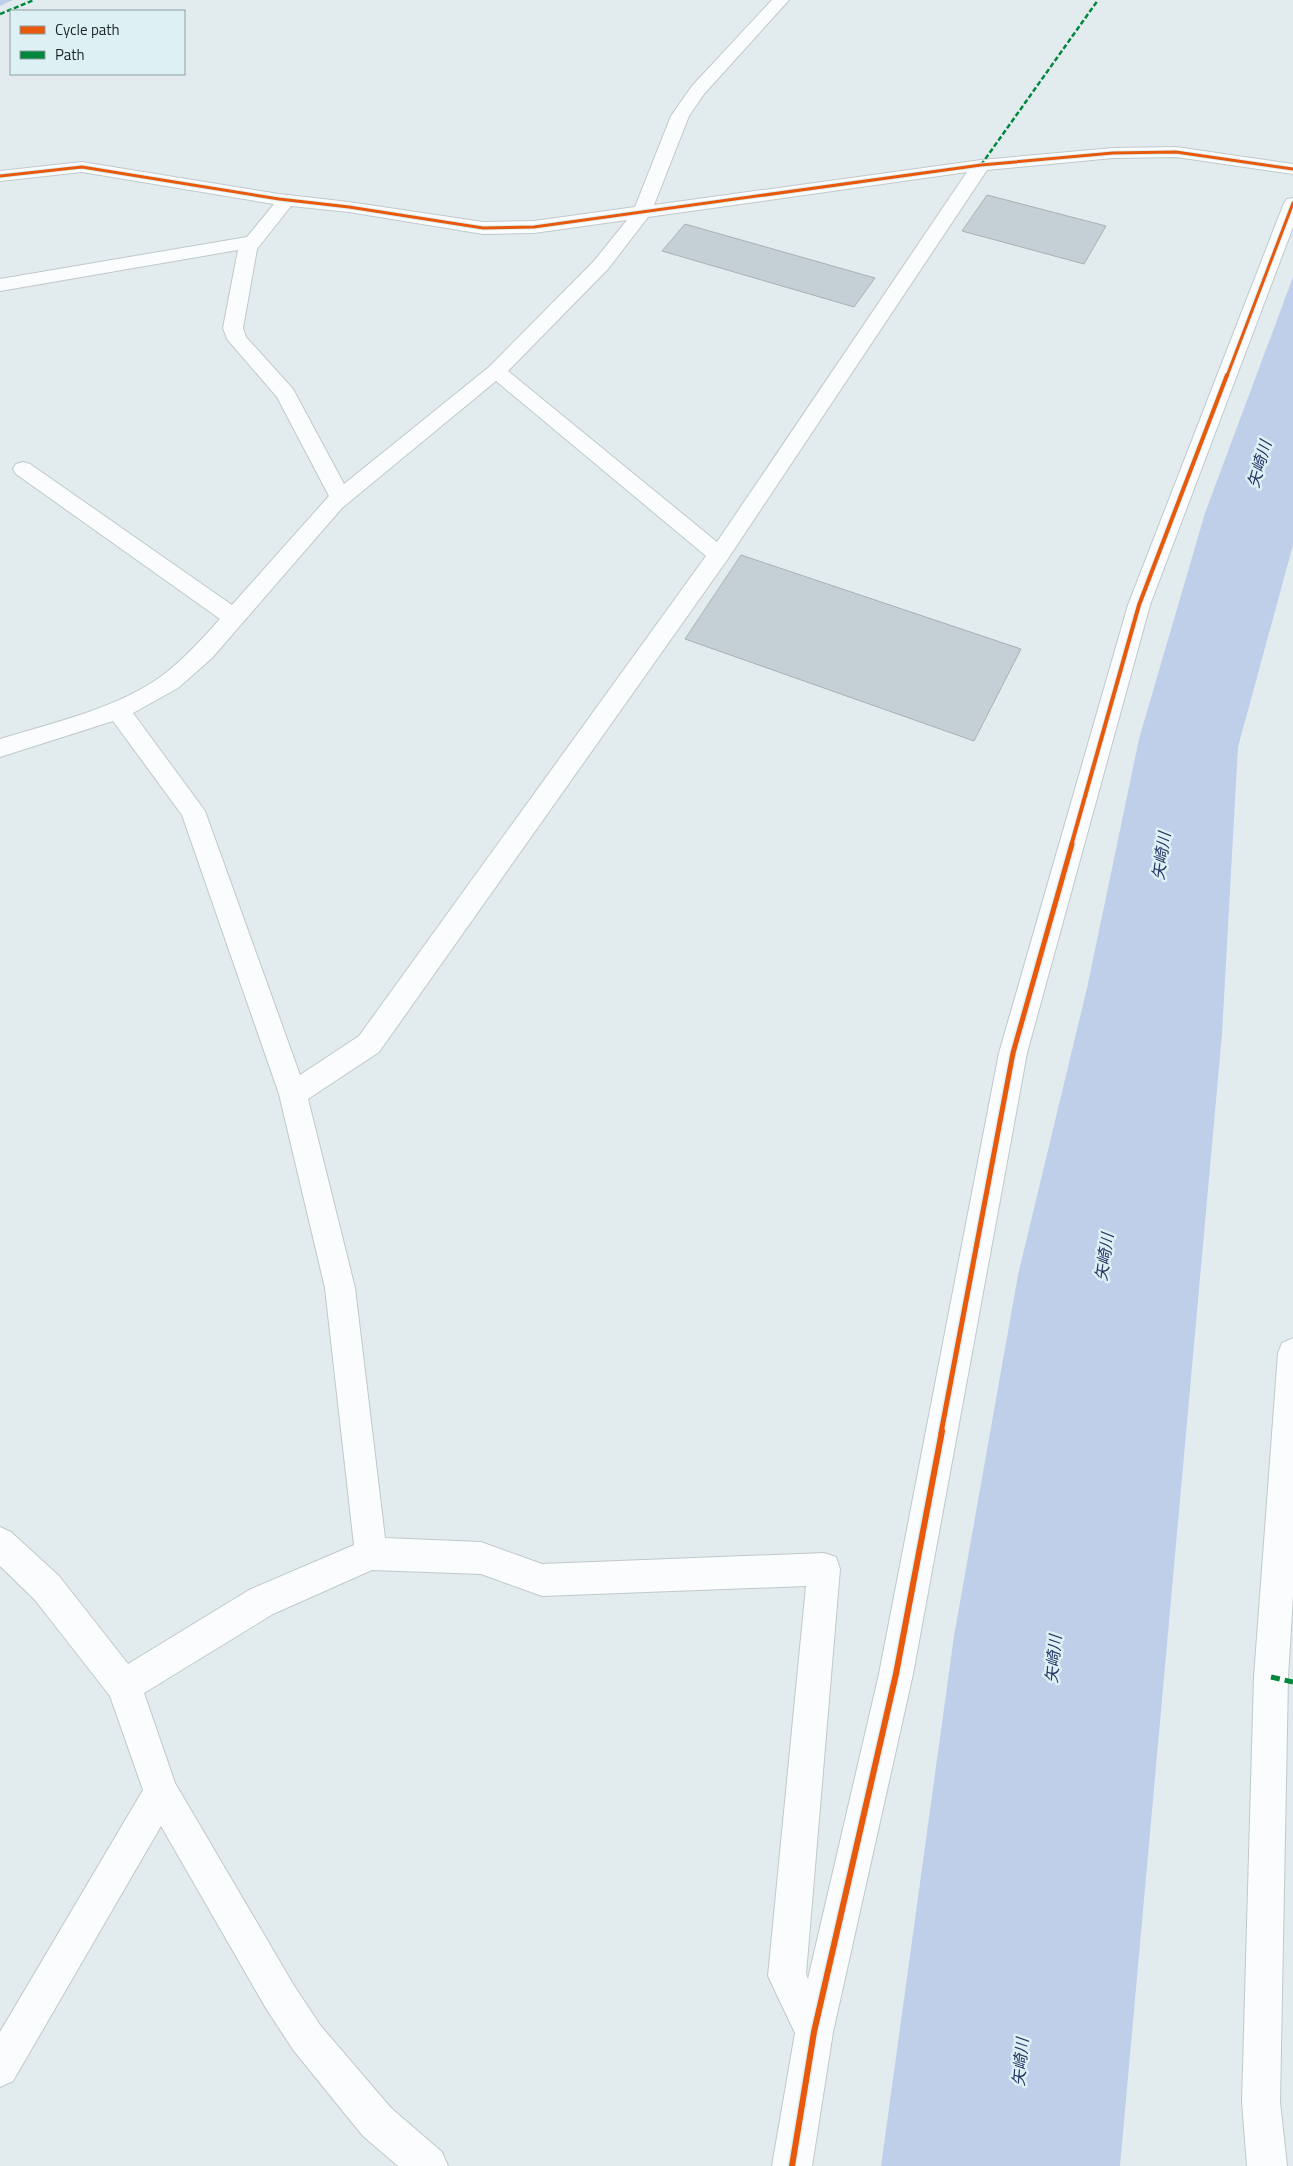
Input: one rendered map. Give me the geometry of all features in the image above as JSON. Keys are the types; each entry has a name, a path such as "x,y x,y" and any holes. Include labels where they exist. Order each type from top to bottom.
{"street":[{"path":"0,748 118,711 170,682 204,652 340,499 496,371 600,265 643,211 680,116 698,90 781,0"},
{"path":"0,176 82,167 286,200 350,207 482,228 534,227 981,165 1113,152 1176,152 1293,169"},
{"path":"293,1094 368,1044 719,555 981,165"},
{"path":"286,200 248,248 233,328 237,339 286,394 340,499"},
{"path":"792,2166 814,2032 896,1674 1013,1053 1139,605 1293,202"},
{"path":"0,285 252,242"},
{"path":"496,371 719,555"},
{"path":"24,469 234,618"},
{"path":"118,711 193,811 293,1094 340,1288 371,1554"},
{"path":"1267,2166 1261,2102 1271,1677 1293,1352"},
{"path":"0,1543 47,1588 124,1686 161,1792 280,1997 307,2038 378,2122 428,2166"},
{"path":"124,1686 261,1602 371,1554 481,1558 542,1580 824,1569 787,1976 814,2032"},
{"path":"0,2068 161,1792"}],"water":[{"name":"矢崎川","path":"1293,277 1293,545 1238,747 1222,1034 1120,2166 881,2166 954,1636 1018,1275 1087,988 1139,739 1205,513"}],"building":[{"path":"987,195 1106,226 1084,264 962,231"},
{"path":"685,224 875,278 854,307 662,251"},
{"path":"741,555 1021,649 974,741 685,639"}],"waterway":[{"path":"0,3 8,0"}],"marked path":[{"path":"0,14 34,0"},
{"path":"981,165 1098,0"},
{"path":"1271,1677 1293,1682"}],"cycle path":[{"path":"0,176 82,167 279,199 349,207 483,228 534,227 981,165 1113,153 1176,152 1293,169"},
{"path":"792,2166 814,2032 896,1674 1013,1053 1139,605 1293,203"}]}
